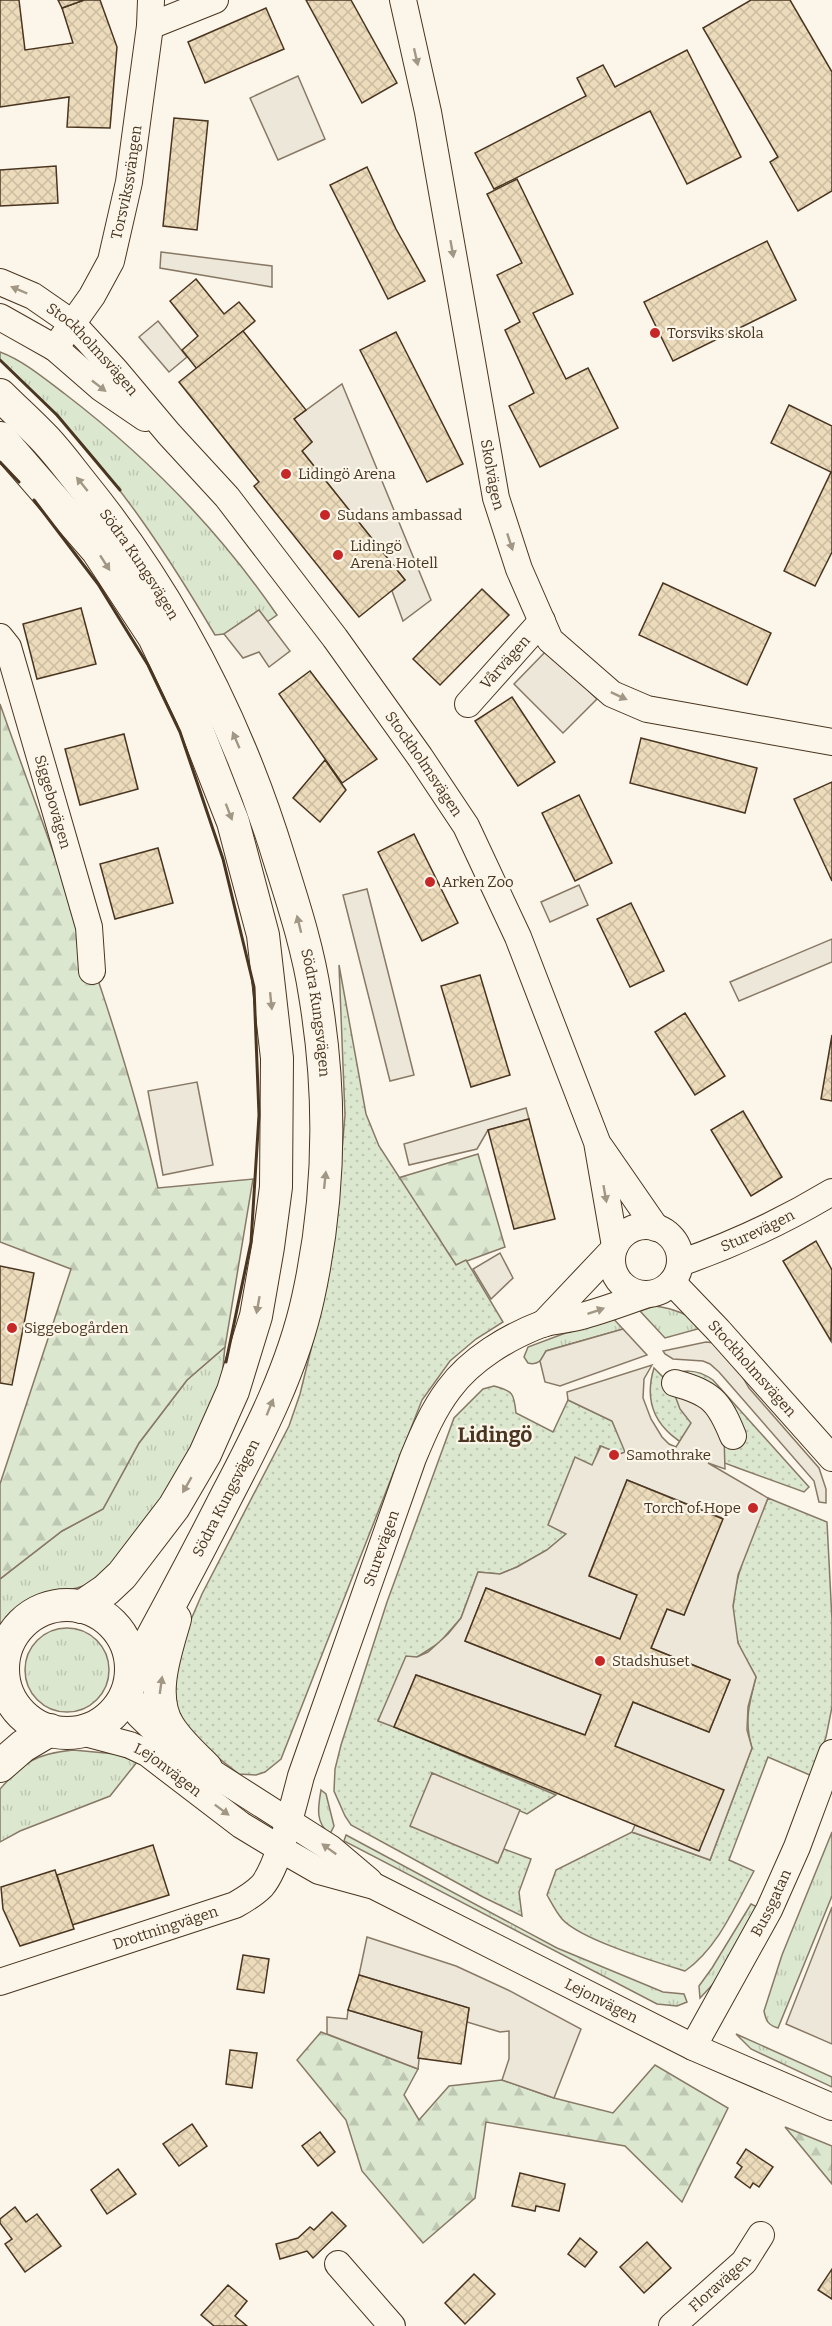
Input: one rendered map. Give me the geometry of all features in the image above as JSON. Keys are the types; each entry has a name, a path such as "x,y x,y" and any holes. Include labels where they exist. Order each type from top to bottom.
{"main road":[{"name":"Södra Kungsvägen","path":"0,395 46,441 111,520 163,597 221,704 261,800 299,920 315,994 326,1083 327,1160 320,1238 308,1302 285,1370 260,1431 112,1715 100,1724 81,1732"},
{"name":"Södra Kungsvägen","path":"0,438 97,550 154,637 192,717 233,822 263,935 277,1058 276,1187 256,1316 233,1391 205,1454 174,1507 122,1575 106,1590 81,1607"},
{"path":"188,1572 166,1655 159,1693 167,1725 178,1740 207,1768"},
{"path":"81,1732 65,1733 50,1730 30,1721 12,1700 4,1680 2,1663 16,1632 32,1616 58,1606 81,1607 106,1618 121,1634 130,1655 129,1683"},
{"path":"0,1766 24,1746 50,1730"}],"street":[{"name":"Torsvikssvängen","path":"55,348 92,296 111,261 116,243 129,182 150,26 151,0"},
{"path":"150,26 215,0"},
{"name":"Skolvägen","path":"403,0 428,112 496,498 519,569 550,640 612,694 647,709 832,742"},
{"name":"Stockholmsvägen","path":"0,282 33,296 72,323 227,497 308,602 420,757 466,826 518,937 597,1142 614,1248 612,1263 620,1282 629,1290 648,1294"},
{"name":"Stockholmsvägen","path":"0,317 55,348 101,388 169,434"},
{"name":"Vårvägen","path":"468,704 542,621"},
{"name":"Siggebovägen","path":"0,637 8,647 89,927 92,971"},
{"name":"Stockholmsvägen","path":"597,1142 656,1228 674,1240 677,1247 676,1273 718,1330 832,1458"},
{"name":"Sturevägen","path":"676,1273 805,1209 832,1192"},
{"path":"614,1248 626,1232 634,1228 646,1226 656,1228"},
{"name":"Sturevägen","path":"543,1324 614,1248"},
{"path":"648,1294 656,1293 676,1273"},
{"name":"Sturevägen","path":"288,1823 301,1776 412,1458 434,1411 449,1388 483,1355 543,1324 579,1317 648,1294"},
{"path":"675,1383 698,1391 719,1406 733,1436"},
{"name":"Lejonvägen","path":"129,1683 139,1715 172,1747 330,1848 374,1886"},
{"name":"Lejonvägen","path":"81,1732 129,1745 147,1753 241,1825 319,1871 374,1886 693,2047 832,2107"},
{"name":"Bussgatan","path":"693,2047 769,1910 824,1799 832,1753"},
{"name":"Drottningvägen","path":"0,1982 235,1905 248,1898 262,1886 288,1823"},
{"name":"Floravägen","path":"672,2326 744,2262 761,2235"},
{"path":"338,2264 392,2326"}],"green space":[{"path":"0,352 42,376 95,418 153,469 231,554 277,615 267,622 259,610 224,634 215,635 180,577 122,493 79,440 0,360"},
{"path":"0,704 106,1004 143,1126 158,1188 253,1179 225,1347 187,1380 139,1443 103,1509 62,1531 0,1579 0,1484 71,1269 0,1242"},
{"path":"339,965 366,1114 379,1146 456,1265 466,1260 503,1322 476,1339 450,1361 422,1400 281,1759 265,1772 256,1775 239,1774 189,1735 170,1692 178,1650 202,1594 289,1426 300,1394 322,1305 337,1210 345,1115"},
{"path":"478,1154 505,1247 456,1265 398,1178"},
{"path":"655,1306 681,1313 705,1327 665,1338 640,1311"},
{"path":"611,1316 623,1329 546,1351 535,1364 528,1363 524,1357 528,1347"},
{"path":"225,1347 219,1393 198,1439 144,1526 124,1551 105,1571 88,1584 33,1598 18,1608 0,1626 0,1579 62,1531 103,1509 139,1443 187,1380"},
{"path":"654,1368 664,1378 689,1371 701,1373 713,1380 809,1487 804,1492 720,1461 702,1454 671,1435 660,1422 652,1407 650,1389"},
{"path":"494,1386 509,1391 516,1413 553,1432 568,1400 612,1421 626,1452 620,1454 600,1446 566,1534 547,1550 500,1574 478,1572 461,1618 439,1643 417,1657 378,1720 556,1795 527,1814 432,1773 497,1863 504,1849 531,1859 519,1892 522,1916 351,1825 334,1791 335,1769 341,1745 387,1602 454,1418 483,1389"},
{"path":"768,1498 827,1522 832,1620 832,1707 826,1737 812,1776 768,1757 729,1860 754,1871 733,1912 716,1938 697,1962 685,1971 620,1950 585,1935 562,1919 547,1895 556,1870 632,1832 710,1860 752,1748 748,1721 756,1677 739,1645 734,1627 733,1609 740,1570"},
{"path":"59,1628 75,1628 91,1635 102,1646 109,1662 106,1686 97,1700 75,1712 59,1712 43,1705 32,1694 25,1678 25,1662 32,1646 43,1635"},
{"path":"73,1750 116,1754 137,1762 110,1796 20,1831 0,1842 0,1789 32,1760"},
{"path":"321,1790 326,1794 334,1826 330,1834 320,1820"},
{"path":"832,1832 832,1896 778,2028 768,2022 764,2011 782,1955"},
{"path":"346,1835 557,1948 663,1992 684,1994 687,2002 677,2006 657,2004 344,1841"},
{"path":"751,1904 757,1907 715,1982 700,1998 699,1986"},
{"path":"321,2032 418,2069 404,2095 419,2120 449,2086 502,2080 554,2098 613,2113 655,2065 728,2108 682,2202 625,2146 486,2122 475,2198 423,2243 362,2171 346,2120 297,2060"},
{"path":"736,2034 832,2077 832,2087 751,2049"},
{"path":"785,2127 832,2146 832,2184"}],"shaded area":[{"path":"298,76 325,139 278,160 250,98"},
{"path":"161,252 272,266 272,287 160,268"},
{"path":"158,321 187,357 169,372 139,337"},
{"path":"342,384 431,600 403,621 392,591 405,580 302,451 312,442 294,419"},
{"path":"259,610 290,651 269,667 259,652 243,658 224,634"},
{"path":"547,650 597,699 563,733 514,684"},
{"path":"579,885 588,905 550,922 541,902"},
{"path":"367,889 414,1075 390,1081 343,895"},
{"path":"832,939 832,962 739,1001 730,982"},
{"path":"197,1082 213,1165 163,1175 148,1091"},
{"path":"526,1108 529,1119 488,1130 477,1149 409,1165 404,1144"},
{"path":"500,1253 513,1278 491,1299 473,1269"},
{"path":"623,1329 647,1355 560,1386 545,1382 540,1361 546,1351"},
{"path":"706,1342 715,1343 730,1355 749,1388 819,1468 826,1489 826,1503 819,1502 814,1481 719,1372 703,1361 673,1359 663,1351"},
{"path":"652,1365 644,1379 643,1398 651,1419 662,1437 676,1447 691,1423 680,1409 674,1393 698,1391 724,1436 725,1469 708,1463 768,1498 738,1575 733,1606 738,1643 756,1677 748,1707 747,1730 752,1748 710,1860 632,1832 635,1825 699,1849 615,1746 633,1702 709,1732 730,1680 651,1648 667,1609 684,1615 722,1518 627,1480 589,1575 637,1595 620,1639 486,1588 465,1641 601,1695 585,1735 416,1675 394,1727 378,1721 406,1656 417,1657 428,1652 448,1634 461,1618 478,1572 500,1574 517,1567 547,1550 566,1534 548,1525 575,1457 592,1465 601,1446 620,1454 625,1452 612,1421 568,1400 567,1392"},
{"path":"432,1773 520,1810 498,1863 410,1826"},
{"path":"832,1907 832,2044 786,2024"},
{"path":"367,1937 456,1966 508,1990 581,2029 554,2098 502,2080 509,2059 509,2031 500,2032 467,2022 469,2008 359,1975"},
{"path":"348,2010 422,2032 418,2069 327,2034 327,2017 347,2019"}],"building":[{"path":"0,0 19,0 25,50 73,43 62,8 84,0 100,0 117,47 110,128 67,127 69,97 0,107"},
{"path":"58,0 84,0 62,8"},
{"path":"306,0 351,0 397,83 362,103"},
{"path":"751,0 790,0 832,72 832,191 798,211 770,162 778,157 703,28"},
{"path":"266,8 284,49 205,83 188,42"},
{"path":"687,50 741,157 687,184 650,111 494,189 475,153 586,96 577,78 603,65 615,87"},
{"path":"174,118 208,121 197,230 163,226"},
{"path":"56,166 58,203 0,206 0,170"},
{"path":"367,167 396,229 425,281 388,299 330,185"},
{"path":"517,179 573,294 533,313 566,379 588,368 618,428 540,467 509,406 534,393 505,330 520,322 497,275 522,263 487,194"},
{"path":"767,241 796,300 673,361 644,302"},
{"path":"196,279 224,314 239,302 255,321 197,369 182,350 198,336 170,301"},
{"name":"Lidingö Arena","path":"243,331 306,410 294,419 312,442 302,451 405,580 359,617 254,486 259,482 179,382"},
{"path":"396,332 463,464 427,482 360,350"},
{"path":"789,405 832,426 832,552 815,586 784,571 831,472 771,443"},
{"path":"663,583 771,633 747,685 639,635"},
{"path":"482,589 509,615 440,685 413,659"},
{"path":"81,608 96,664 37,679 23,624"},
{"path":"310,671 377,759 342,783 279,694"},
{"path":"512,697 555,762 518,786 475,721"},
{"path":"124,734 138,789 80,805 65,749"},
{"path":"641,738 757,768 745,813 630,783"},
{"path":"325,760 346,790 320,822 293,798"},
{"path":"832,782 832,881 794,799"},
{"path":"579,795 612,863 575,881 542,813"},
{"path":"414,834 458,923 422,941 378,852"},
{"path":"158,848 173,903 115,919 100,864"},
{"path":"631,903 664,971 630,987 597,919"},
{"path":"480,975 510,1075 471,1087 441,986"},
{"path":"685,1013 725,1076 695,1095 655,1032"},
{"path":"832,1035 832,1101 821,1099"},
{"path":"743,1111 782,1177 751,1196 711,1130"},
{"path":"529,1119 555,1219 514,1229 488,1130"},
{"path":"816,1241 832,1270 831,1341 783,1261"},
{"name":"Siggebogården","path":"0,1266 34,1273 12,1385 0,1383"},
{"name":"Stadshuset","path":"627,1480 723,1519 684,1615 667,1609 651,1648 730,1680 709,1732 633,1702 615,1746 724,1790 699,1851 394,1727 416,1675 585,1735 601,1695 465,1641 486,1588 620,1639 637,1595 589,1576"},
{"path":"153,1845 169,1895 72,1925 57,1875"},
{"path":"55,1870 74,1929 20,1946 3,1909 1,1887"},
{"path":"243,1955 269,1959 264,1993 237,1989"},
{"path":"359,1975 469,2008 461,2064 418,2058 422,2032 348,2010"},
{"path":"230,2050 257,2053 252,2088 226,2084"},
{"path":"192,2124 207,2146 179,2166 163,2144"},
{"path":"320,2132 335,2152 318,2166 302,2146"},
{"path":"746,2149 773,2167 759,2187 753,2183 750,2188 735,2177 742,2167 737,2163"},
{"path":"118,2169 136,2194 107,2214 91,2190"},
{"path":"520,2173 565,2184 559,2211 536,2206 535,2211 512,2206"},
{"path":"15,2207 26,2222 37,2214 61,2246 25,2272 5,2244 12,2239 0,2223 0,2219"},
{"path":"332,2212 346,2226 313,2258 307,2251 280,2259 276,2244 298,2238 310,2227 314,2230"},
{"path":"580,2238 597,2252 585,2267 568,2254"},
{"path":"647,2242 671,2268 644,2293 620,2267"},
{"path":"832,2269 832,2299 818,2290"},
{"path":"474,2274 495,2294 465,2324 445,2303"},
{"path":"228,2285 247,2301 235,2316 247,2326 214,2326 201,2315"}],"wall":[{"path":"0,360 57,415 120,490"},
{"path":"0,462 19,482"},
{"path":"34,500 98,584 148,665 180,732 223,859 254,987 259,1115 251,1242 226,1362"}],"place":[{"name":"Torsviks skola","path":"655,333"},
{"name":"Lidingö Arena","path":"286,474"},
{"name":"Sudans ambassad","path":"325,515"},
{"name":"Lidingö Arena Hotell","path":"338,555"},
{"name":"Arken Zoo","path":"430,882"},
{"name":"Siggebogården","path":"12,1328"},
{"name":"Samothrake","path":"614,1455"},
{"name":"Torch of Hope","path":"753,1508"},
{"name":"Stadshuset","path":"600,1661"}],"district":[{"name":"Lidingö","path":"495,1435"}]}
